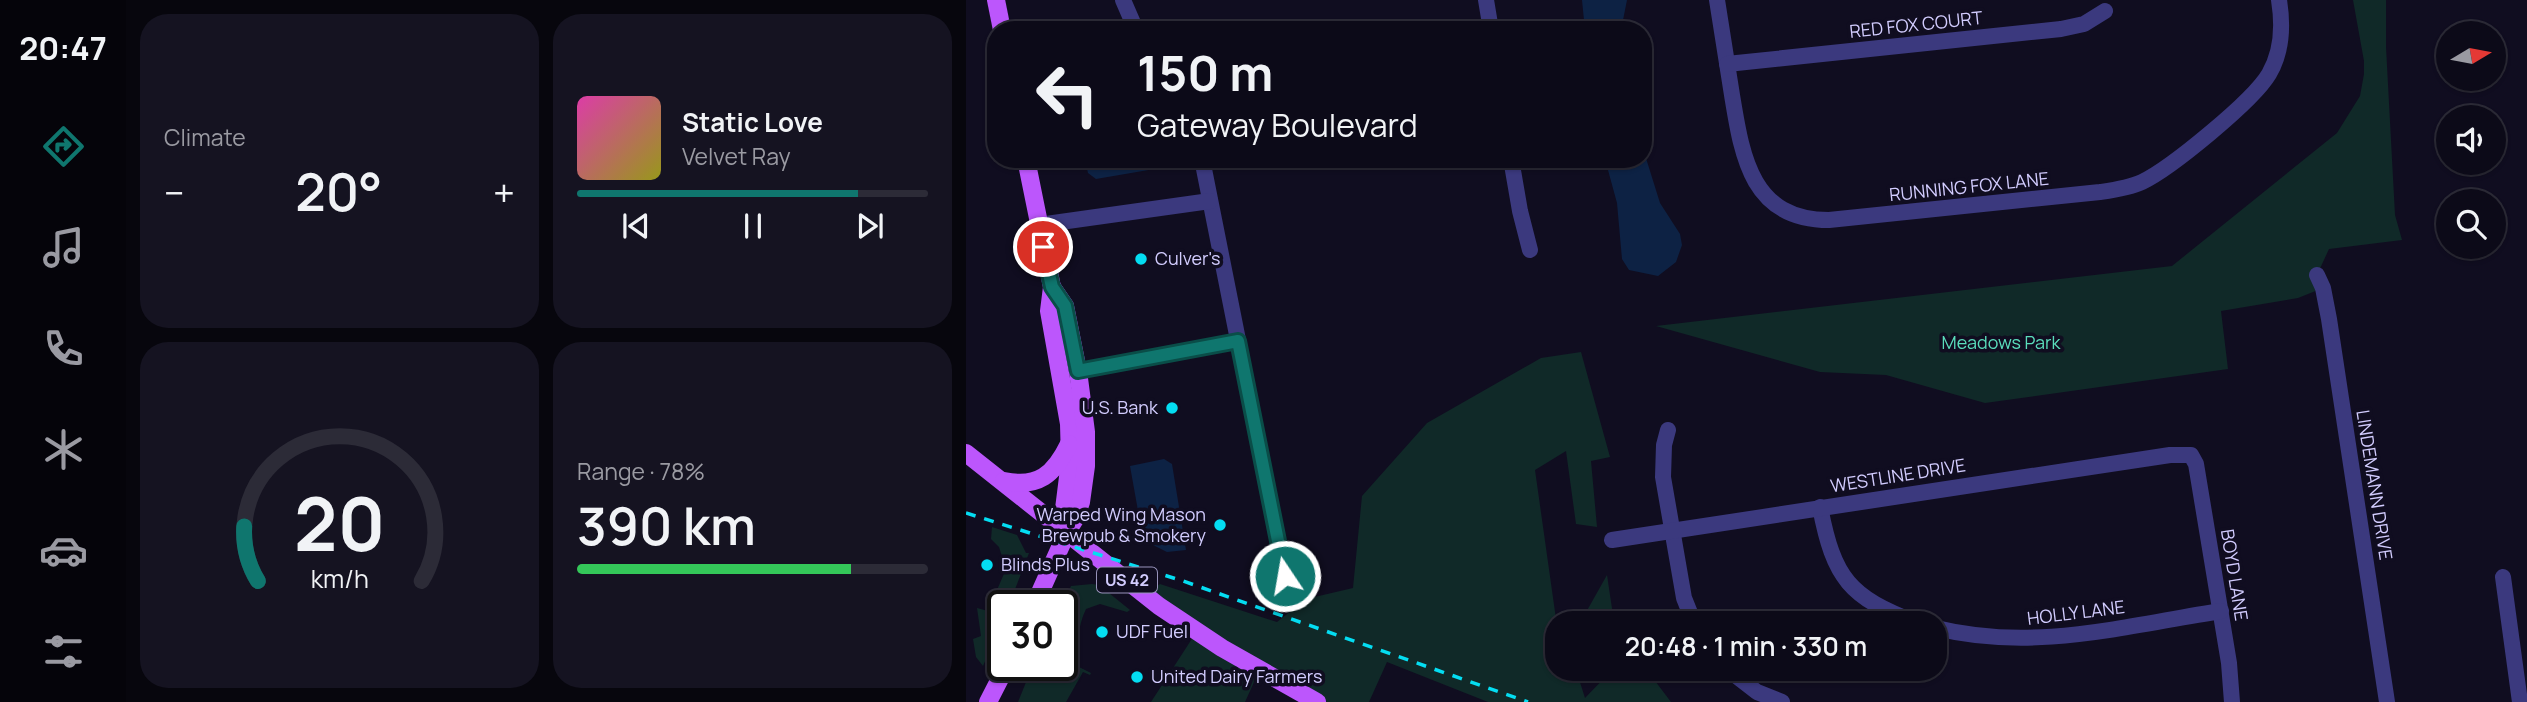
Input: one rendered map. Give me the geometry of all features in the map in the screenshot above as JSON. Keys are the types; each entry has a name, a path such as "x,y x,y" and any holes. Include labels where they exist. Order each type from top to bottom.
{"main road":[{"path":"996,0 1000,21"},
{"path":"1028,168 1052,287 1049,311 1071,441 1064,509 1066,532"},
{"path":"1041,590 1066,532 1075,519 1081,502 1086,466 1086,432 1078,371 1065,306 1052,287"},
{"path":"1000,480 1023,485 1038,481 1061,461 1071,441"},
{"name":"US 42","path":"966,453 1159,606 1317,702"},
{"path":"988,702 999,681"}],"street":[{"path":"1123,0 1132,21"},
{"path":"1486,0 1490,21"},
{"name":"RUNNING FOX LANE","path":"1717,0 1740,143 1747,167 1764,194 1783,208 1797,215 1829,220 2090,193 2124,188 2154,175 2255,91 2270,72 2276,58 2281,26 2279,0"},
{"name":"RED FOX COURT","path":"1727,64 2061,29 2084,24 2105,11"},
{"path":"1204,168 1285,576"},
{"path":"1513,168 1530,250"},
{"path":"1039,225 1209,195"},
{"name":"LINDEMANN DRIVE","path":"2317,275 2323,288 2329,319 2387,702"},
{"path":"1078,371 1238,341"},
{"path":"1668,430 1662,461 1671,530 1684,598 1689,611"},
{"name":"WESTLINE DRIVE","path":"1612,540 2170,455 2191,455"},
{"name":"BOYD LANE","path":"2191,455 2196,464 2221,611 2232,702"},
{"path":"1820,507 1832,553 1850,585 1874,605 1888,611"},
{"path":"2503,577 2521,664 2520,702"},
{"name":"HOLLY LANE","path":"1947,630 1984,638 2052,638 2221,611"},
{"path":"1744,681 1757,691 1782,702"}],"green space":[{"name":"Meadows Park","path":"2353,0 2386,0 2395,215 2402,240 2329,249 2317,275 2323,288 2298,298 2221,311 2228,369 1985,403 1886,375 1820,372 1656,326 2172,266 2337,133 2360,96 2364,74"},
{"path":"1581,352 1610,457 1591,461 1597,527 1576,524 1566,451 1535,470 1555,611 1545,611 1545,681 1580,681 1585,698 1601,681 1655,681 1671,702 1488,702 1387,662 1369,702 1317,702 1260,669 1245,702 1151,702 1197,631 1145,594 1160,584 1277,622 1306,599 1353,588 1362,496 1427,423 1541,358"},
{"path":"992,527 1017,535 1026,553 1029,553 1015,590 997,590 1006,569 999,547 991,539"},
{"path":"1607,575 1612,611 1587,611"},
{"path":"1099,585 1130,610 1127,612 1100,604 1086,609 1078,636 1078,590 1069,590 1071,586"},
{"path":"977,608 987,611 987,657 983,666 976,657 973,639 981,636"},
{"path":"1078,666 1091,673 1090,675 1083,672 1078,681"},
{"path":"1027,681 1078,681 1066,702 1018,702"}],"water":[{"path":"1582,0 1627,0 1623,21 1584,21"},
{"path":"1087,168 1160,168 1096,179 1088,173"},
{"path":"1607,168 1649,168 1660,203 1680,234 1682,245 1676,262 1658,276 1629,270 1622,259 1617,203"},
{"path":"1164,459 1172,464 1186,550 1167,552 1151,544 1142,533 1130,466"}],"railway":[{"path":"966,513 1183,581 1528,702"}],"place":[{"name":"Culver's","path":"1141,259"},
{"name":"U.S. Bank","path":"1172,408"},
{"name":"Warped Wing Mason Brewpub & Smokery","path":"1220,525"},
{"name":"Blinds Plus","path":"987,565"},
{"name":"UDF Fuel","path":"1102,632"},
{"name":"United Dairy Farmers","path":"1137,677"}],"route":[{"path":"1043,247 1052,287 1065,306 1078,371 1238,341 1285,576"}]}
